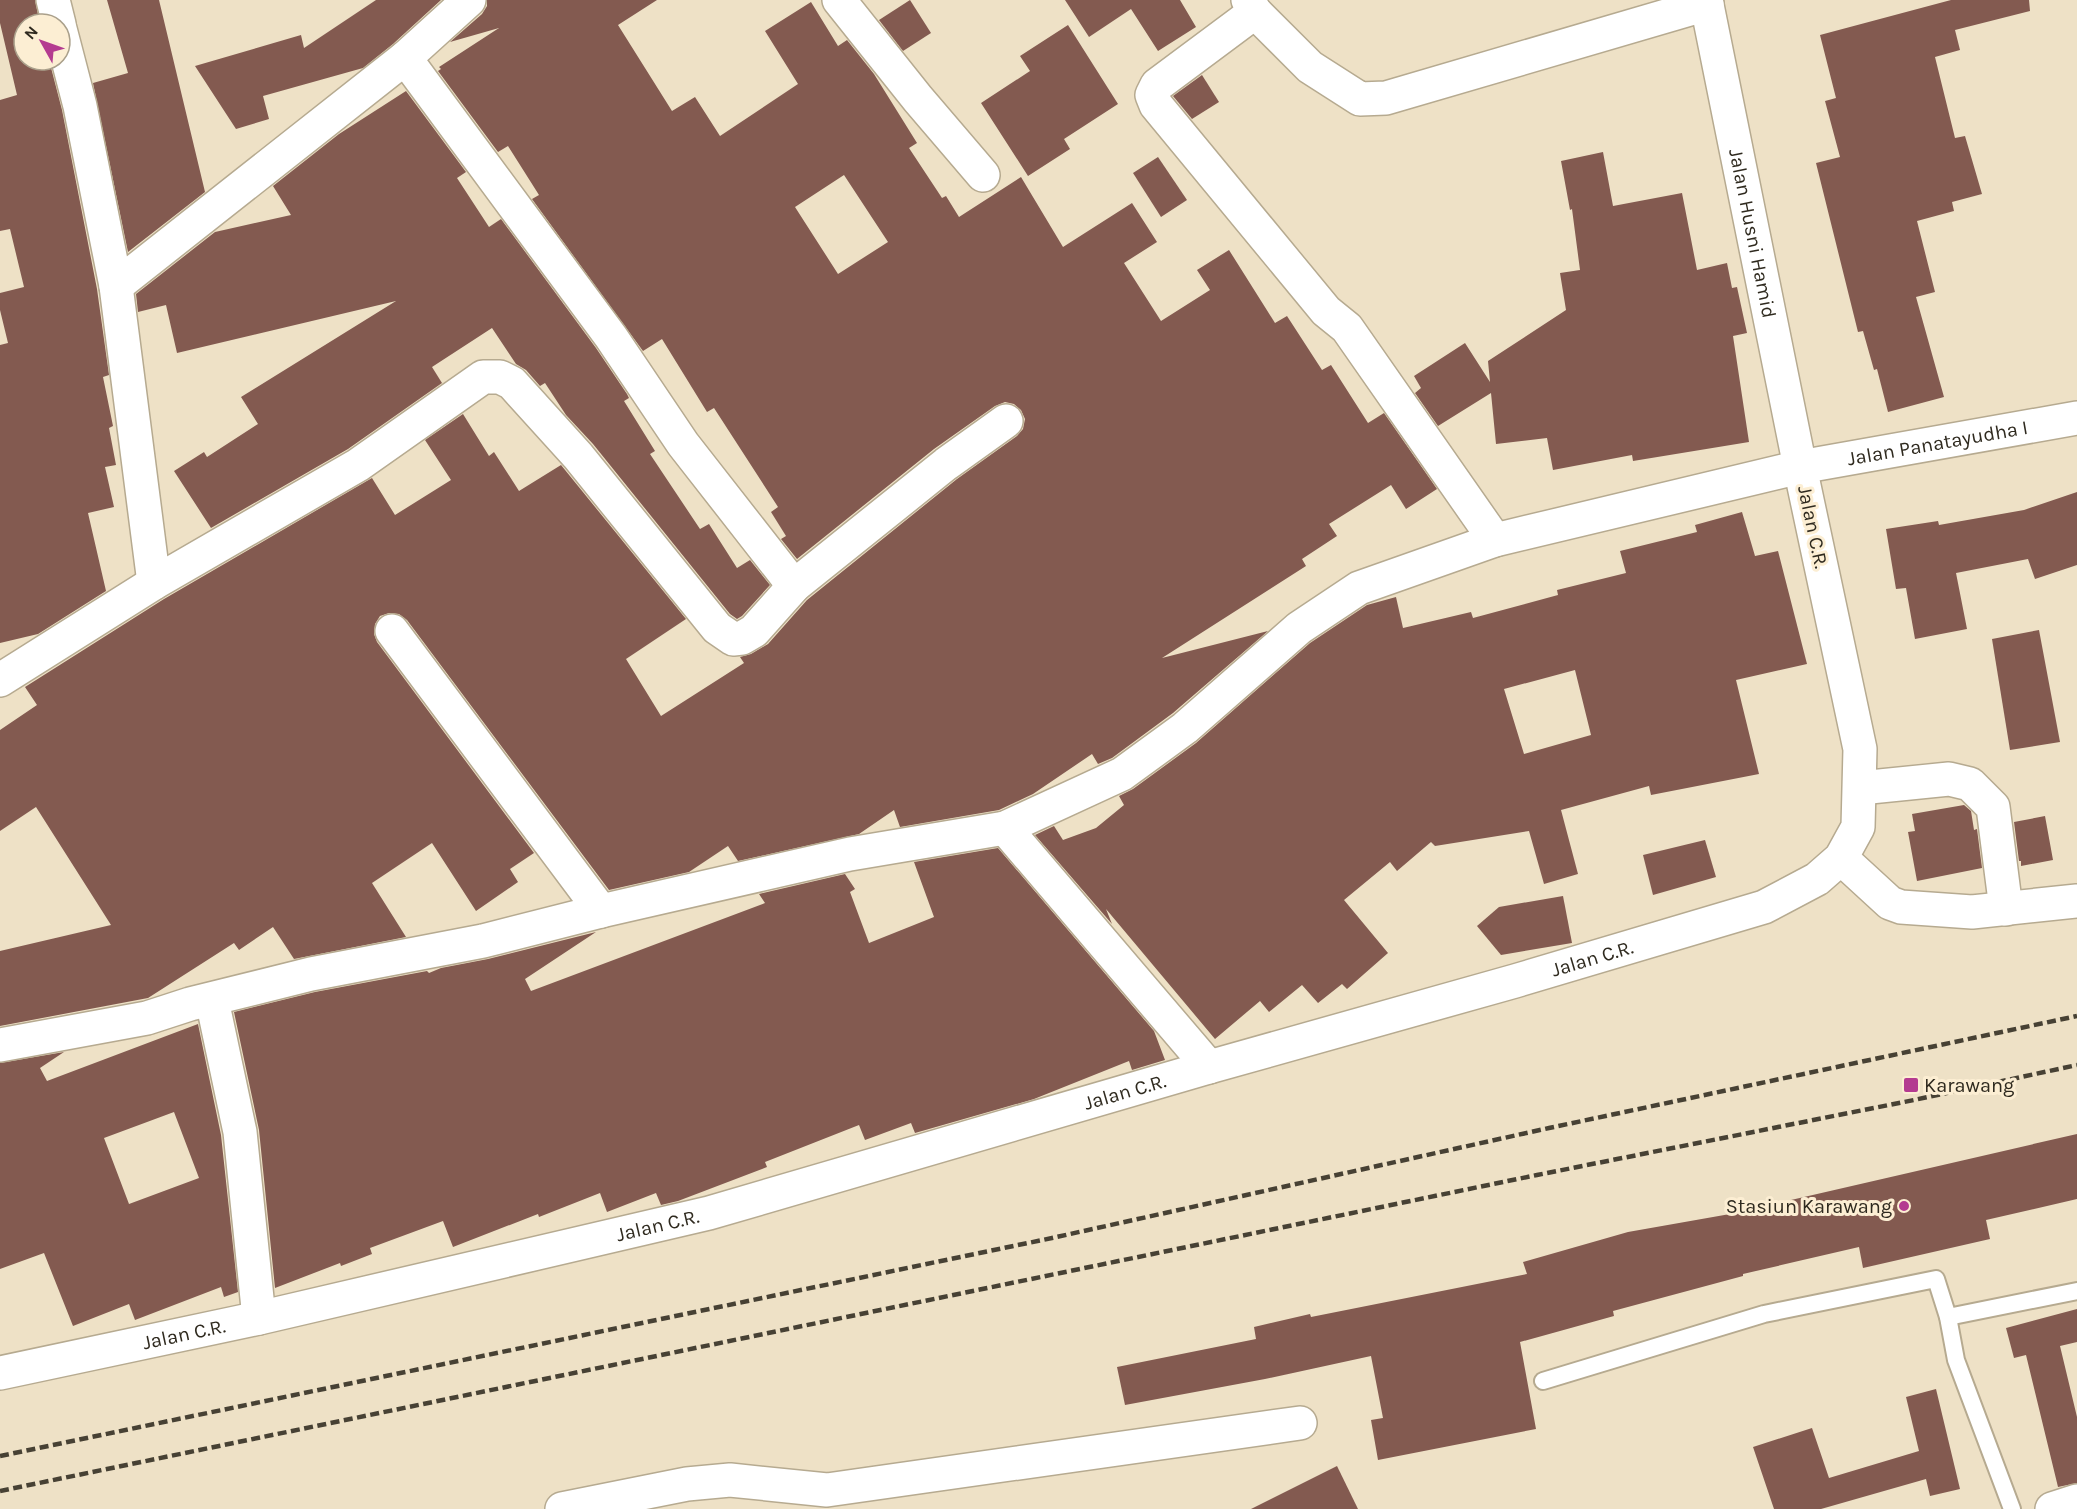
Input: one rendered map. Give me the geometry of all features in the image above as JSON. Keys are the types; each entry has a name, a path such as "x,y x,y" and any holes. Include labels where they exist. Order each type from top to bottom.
{"street":[{"path":"116,286 405,58 469,0"},
{"path":"839,0 918,99 983,175"},
{"path":"1495,540 1347,328 1326,311 1156,105 1152,95 1157,85 1252,6 1310,67 1359,99 1386,98 1706,2"},
{"name":"Jalan Husni Hamid","path":"1706,2 1800,467"},
{"path":"405,58 604,328 683,444 794,586"},
{"path":"71,72 116,286 154,583"},
{"path":"0,680 154,583 358,465 483,377 500,376 512,383 578,456 717,628 733,639 742,638 754,631 794,586 946,464 1006,421"},
{"name":"Jalan Panatayudha I","path":"0,1045 147,1018 190,1004 311,974 483,941 601,911 850,854 1005,828 1122,774 1185,728 1299,628 1359,588 1495,540 1800,467 2077,418"},
{"name":"Jalan C.R.","path":"0,1373 259,1318 709,1213 1764,907 1817,879 1841,858 1858,827 1860,749 1800,467"},
{"path":"392,631 601,911"},
{"path":"1860,788 1949,779 1970,784 1993,807 2006,909"},
{"path":"1005,828 1209,1067"},
{"path":"1841,858 1890,903 1902,907 1972,912 2077,901"},
{"path":"212,1000 240,1132 259,1318"},
{"path":"562,1509 687,1484 730,1480 827,1490 1300,1423"},
{"path":"2052,1509 2077,1501"}],"lane":[{"path":"1544,1381 1764,1314 1936,1280 1948,1317 1956,1360 2012,1509"},
{"path":"1948,1317 2077,1291"}],"building":[{"path":"0,0 35,0 38,12 12,12 12,72 52,72 62,110 97,289 109,375 103,377 113,426 109,428 116,465 105,467 114,507 88,513 106,591 38,634 0,643 0,345 8,343 0,310 0,293 24,287 10,229 0,231 0,100 17,95 0,23"},
{"path":"107,0 159,0 205,192 128,252 93,83 128,73"},
{"path":"376,0 441,0 363,68 263,96 269,119 236,129 195,66 301,35 304,48"},
{"path":"487,0 657,0 618,25 672,111 695,97 720,136 798,84 765,31 811,2 838,46 847,40 874,74 917,143 909,148 942,198 946,196 959,217 1021,177 1063,247 1132,203 1157,242 1124,263 1161,321 1210,290 1197,270 1229,250 1275,323 1287,316 1322,370 1331,365 1368,423 1384,413 1437,489 1406,509 1391,485 1329,524 1337,536 1302,559 1306,566 1162,658 1268,631 1173,713 1112,758 1098,764 1092,754 1033,794 999,810 900,827 894,810 859,834 738,861 728,846 689,872 609,890 407,620 399,614 389,613 380,616 375,624 374,634 377,642 534,853 510,869 518,882 476,911 432,843 372,883 406,937 294,959 273,927 239,950 234,943 148,998 0,1026 0,951 111,925 36,807 0,831 0,730 37,705 25,687 164,599 372,478 395,515 451,480 425,440 463,414 489,456 494,452 519,491 561,465 686,619 626,659 661,716 744,663 740,657 751,654 768,644 807,600 1023,429 1025,419 1021,410 1014,404 1005,402 995,406 934,449 797,559 781,539 786,536 771,512 778,507 714,408 707,412 662,339 643,351 532,199 539,195 508,146 498,152 438,71 441,69 439,67 499,28 450,42 482,14 487,6","holes":["844,175 888,242 838,274 795,207"]},
{"path":"910,0 931,33 903,51 879,20"},
{"path":"1065,0 1180,0 1196,27 1158,51 1131,9 1089,37"},
{"path":"1951,0 2029,0 2030,11 1955,30 1960,50 1935,57 1955,138 1965,136 1982,194 1952,202 1954,211 1917,221 1935,292 1916,297 1944,397 1888,412 1877,369 1874,370 1863,331 1858,332 1816,163 1840,157 1825,101 1836,98 1820,35"},
{"path":"1068,25 1118,104 1064,139 1070,149 1028,176 981,103 1030,71 1020,56"},
{"path":"1202,75 1219,102 1192,119 1173,96"},
{"path":"406,91 466,172 457,178 489,227 501,219 627,394 629,398 624,401 655,451 650,454 700,529 709,524 737,568 750,560 770,585 742,616 737,619 730,614 593,444 566,415 545,383 540,386 526,370 516,364 492,328 432,367 442,383 348,449 211,528 174,471 204,452 207,457 258,424 241,397 396,301 177,353 166,305 138,312 136,294 215,232 291,215 273,186 339,134"},
{"path":"1603,152 1613,206 1682,193 1697,270 1727,263 1732,288 1737,287 1747,333 1733,336 1749,442 1633,461 1632,455 1553,470 1547,438 1496,444 1491,393 1438,426 1415,393 1421,388 1414,376 1465,343 1490,382 1488,361 1566,310 1560,273 1580,270 1572,209 1570,210 1561,161"},
{"path":"1158,157 1187,200 1161,217 1133,173"},
{"path":"2077,492 2077,565 2035,579 2028,559 1956,573 1967,629 1915,639 1906,588 1896,589 1886,529 1938,521 1939,525 2024,510"},
{"path":"1742,512 1755,556 1778,551 1807,664 1736,680 1759,774 1651,795 1649,786 1561,810 1578,874 1544,884 1529,831 1435,846 1431,842 1397,871 1390,862 1344,900 1388,953 1347,989 1342,984 1318,1003 1302,985 1269,1012 1260,1001 1215,1039 1106,909 1112,924 1035,835 1054,826 1063,840 1096,828 1124,805 1119,796 1133,789 1196,743 1310,643 1367,605 1396,597 1403,628 1471,612 1473,618 1558,595 1557,590 1626,573 1620,551 1697,532 1695,525","holes":["1575,670 1591,735 1524,754 1504,689"]},
{"path":"2039,630 2060,742 2010,750 1992,639"},
{"path":"1964,805 1971,811 1974,830 1977,829 1982,868 1917,881 1908,832 1915,831 1912,814"},
{"path":"2045,816 2053,860 2021,866 2014,822"},
{"path":"1705,840 1716,877 1653,895 1643,855"},
{"path":"998,848 1154,1031 1165,1060 1132,1070 1129,1061 1034,1099 915,1133 911,1123 865,1140 859,1125 765,1162 767,1167 678,1201 661,1205 656,1193 607,1212 600,1193 453,1247 443,1221 370,1248 372,1254 341,1266 340,1263 275,1288 259,1130 234,1012 315,992 427,971 429,973 441,968 488,959 596,932 525,979 531,991 765,903 759,894 845,874 855,889 850,892 869,943 934,917 914,862"},
{"path":"1563,896 1572,943 1501,955 1477,926 1499,907"},
{"path":"198,1024 221,1135 238,1292 224,1297 221,1287 135,1320 129,1304 73,1326 44,1253 0,1269 0,1063 64,1052 40,1068 47,1081","holes":["174,1112 199,1178 129,1204 104,1138"]},
{"path":"2077,1134 2077,1199 1986,1220 1990,1239 1863,1268 1859,1247 1743,1274 1743,1276 1613,1311 1614,1316 1520,1342 1536,1429 1378,1460 1371,1420 1383,1418 1371,1356 1265,1379 1125,1405 1117,1367 1256,1339 1254,1327 1310,1314 1311,1317 1527,1274 1523,1262 1628,1232 1730,1214"},
{"path":"2077,1309 2077,1342 2060,1346 2077,1417 2077,1483 2058,1487 2026,1355 2014,1358 2006,1328"},
{"path":"1936,1389 1960,1489 1930,1496 1926,1479 1821,1509 1774,1509 1753,1447 1812,1428 1829,1478 1919,1451 1906,1397"},
{"path":"1337,1466 1358,1509 1251,1509"}],"railway":[{"path":"0,1456 1052,1238 1549,1128 2077,1016"},
{"path":"0,1491 2077,1065"}],"place":[{"name":"Karawang","path":"1911,1085"},
{"name":"Stasiun Karawang","path":"1904,1206"}]}
